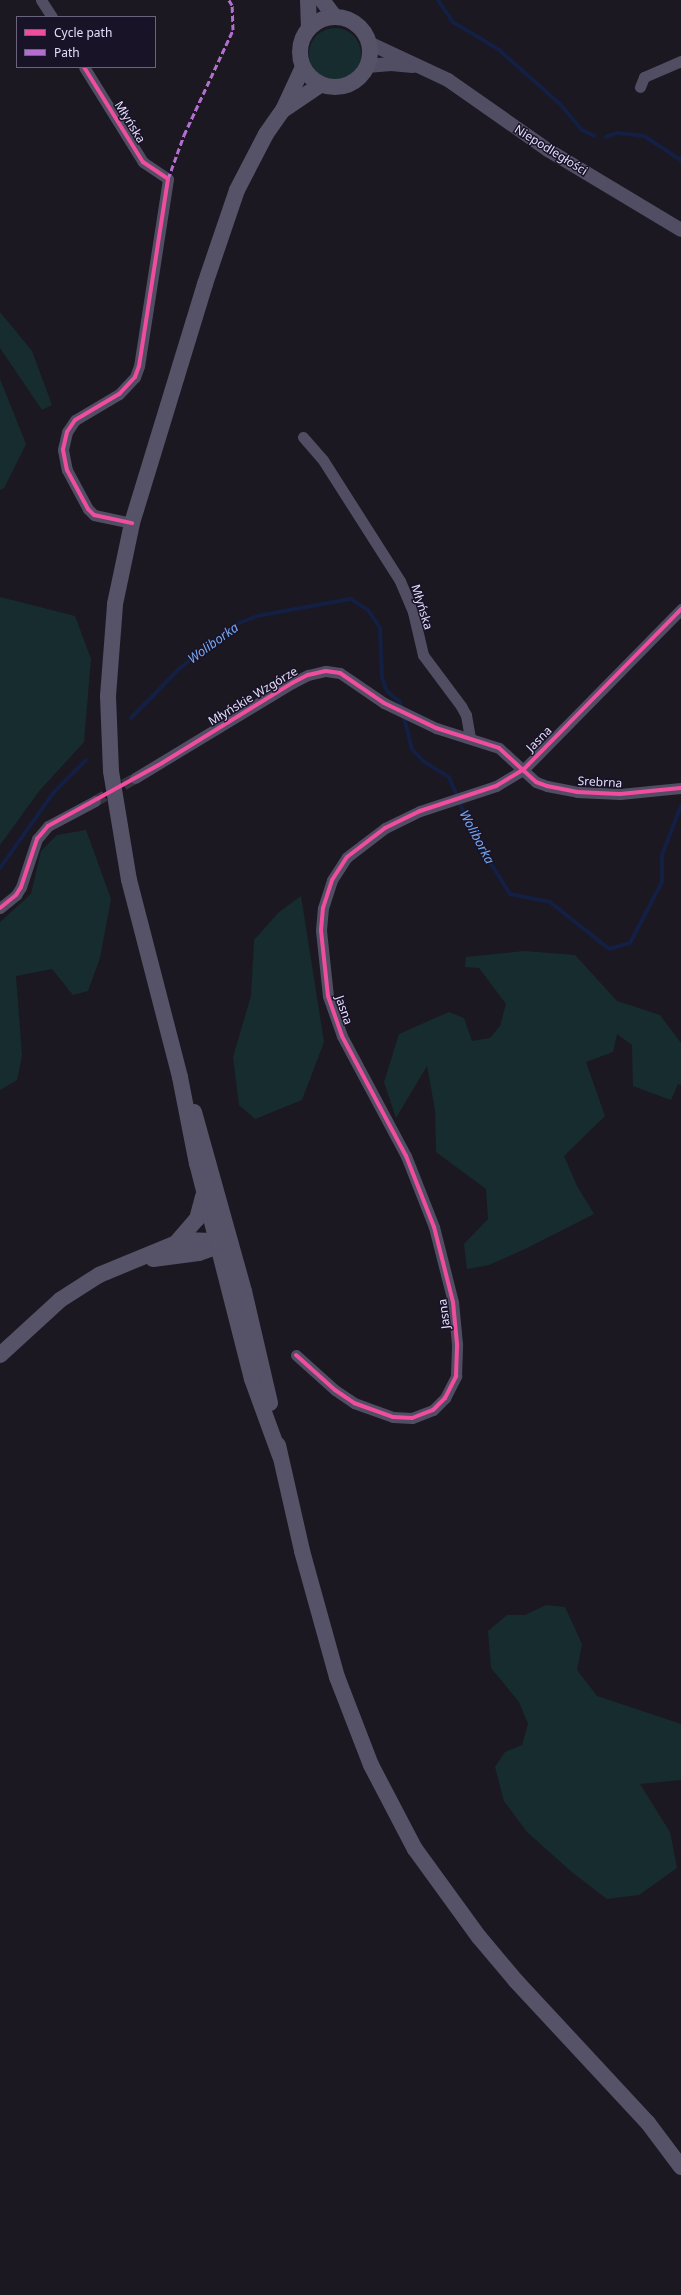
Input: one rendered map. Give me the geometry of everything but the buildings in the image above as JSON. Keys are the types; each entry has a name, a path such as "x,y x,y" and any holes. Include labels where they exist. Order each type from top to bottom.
{"main road":[{"path":"229,1263 217,1244 187,1122 180,1077 128,880 111,771 108,696 115,604 132,524 205,284 237,190 266,134 283,110 302,67 300,46 309,27 308,0"},
{"path":"322,0 335,17"},
{"path":"302,67 310,78 320,85 342,87 357,79 367,66 369,43 360,27 348,20 335,17 317,21 309,27"},
{"path":"283,110 320,85"},
{"path":"180,1077 197,1121 224,1218 229,1263 252,1379 280,1456 317,1609 337,1677 372,1765 414,1849 484,1943 648,2123 681,2167"},
{"path":"176,1243 197,1219 204,1192"},
{"path":"199,1253 217,1244 224,1218"},
{"path":"0,1355 74,1289 99,1275 176,1243 203,1239 217,1244"},
{"path":"129,1262 199,1253 209,1254 229,1263"}],"street":[{"path":"41,0 51,16"},
{"name":"Niepodległości","path":"369,43 423,67 468,93 548,150 681,230"},
{"path":"640,87 644,77 681,60"},
{"name":"Niepodległości","path":"367,66 391,64 423,67"},
{"name":"Młyńska","path":"85,68 143,162 168,179 139,366 135,377 128,387 119,394 75,420 67,432 64,445 68,470 88,509 94,514 132,524"},
{"name":"Młyńska","path":"303,437 323,460 400,581 412,612 423,655 461,706 466,715 470,738"},
{"name":"Jasna","path":"296,1355 335,1390 354,1403 393,1417 412,1418 433,1410 445,1398 456,1376 457,1344 453,1302 434,1227 406,1156 351,1053 328,996 321,930 323,908 332,880 347,857 385,828 405,817 496,786 523,770 681,609"},
{"name":"Młyńskie Wzgórze","path":"135,778 286,687 317,672 340,673 393,708 452,735 470,738"},
{"path":"470,738 499,748 523,770"},
{"name":"Srebrna","path":"523,770 536,782 577,792 620,794 681,788"},
{"path":"0,908 16,895 21,887 37,840 48,826 95,801"}],"green space":[{"path":"330,28 340,28 349,32 357,40 361,49 361,59 357,68 349,76 340,80 330,80 321,76 313,68 309,59 309,49 313,40 321,32"},
{"path":"0,312 32,351 52,405 42,410 0,348"},
{"path":"0,379 26,444 4,488 0,490"},
{"path":"0,597 75,616 91,659 84,742 40,790 0,845"},
{"path":"86,830 111,899 100,958 88,991 73,995 52,969 16,976 22,1056 17,1080 0,1090 0,922 31,894 41,851 57,835"},
{"path":"301,896 324,1042 302,1100 255,1119 239,1105 233,1057 251,996 254,940 279,912"},
{"path":"524,951 575,955 617,1001 660,1015 681,1043 681,1085 678,1084 671,1100 633,1086 632,1045 617,1034 613,1052 586,1062 605,1116 564,1156 577,1186 594,1214 525,1249 489,1265 467,1269 464,1244 488,1219 486,1189 436,1152 435,1110 427,1066 396,1118 384,1082 399,1034 449,1012 464,1018 472,1041 490,1038 500,1026 506,1004 479,968 465,967 466,957"},
{"path":"546,1605 565,1607 582,1644 577,1670 597,1696 681,1724 681,1780 640,1784 670,1832 677,1868 639,1895 607,1899 573,1873 527,1832 504,1801 495,1767 505,1752 522,1745 528,1724 519,1702 491,1668 488,1631 507,1615 525,1615"}],"waterway":[{"path":"438,0 453,22 498,49 561,105 582,130 595,136"},
{"path":"606,137 617,133 644,136 681,160"},
{"name":"Woliborka","path":"131,718 180,668 237,624 257,616 351,599 368,610 380,628 382,678 387,691 400,702 412,749 423,761 449,777 473,835 510,894 550,902 609,949 630,943 662,882 662,855 681,806"},
{"name":"Woliborka","path":"0,868 54,792 86,760"}],"tunnel":[{"path":"95,801 135,778"}],"marked path":[{"path":"168,179 184,135 233,30 232,5 229,0"}],"cycle path":[{"path":"85,68 143,162 168,179 139,366 135,377 119,394 75,420 67,432 63,450 67,470 88,509 94,515 132,523"},
{"path":"296,1355 335,1390 354,1403 393,1417 412,1418 433,1410 445,1398 456,1376 457,1344 453,1302 434,1227 406,1156 342,1036 328,996 321,930 323,908 332,880 347,857 385,828 420,811 496,786 523,770 681,609"},
{"path":"0,908 16,895 21,887 37,839 48,826 162,763 292,683 308,675 326,671 340,673 384,703 436,728 499,748 536,782 547,786 577,792 620,794 681,788"}]}
